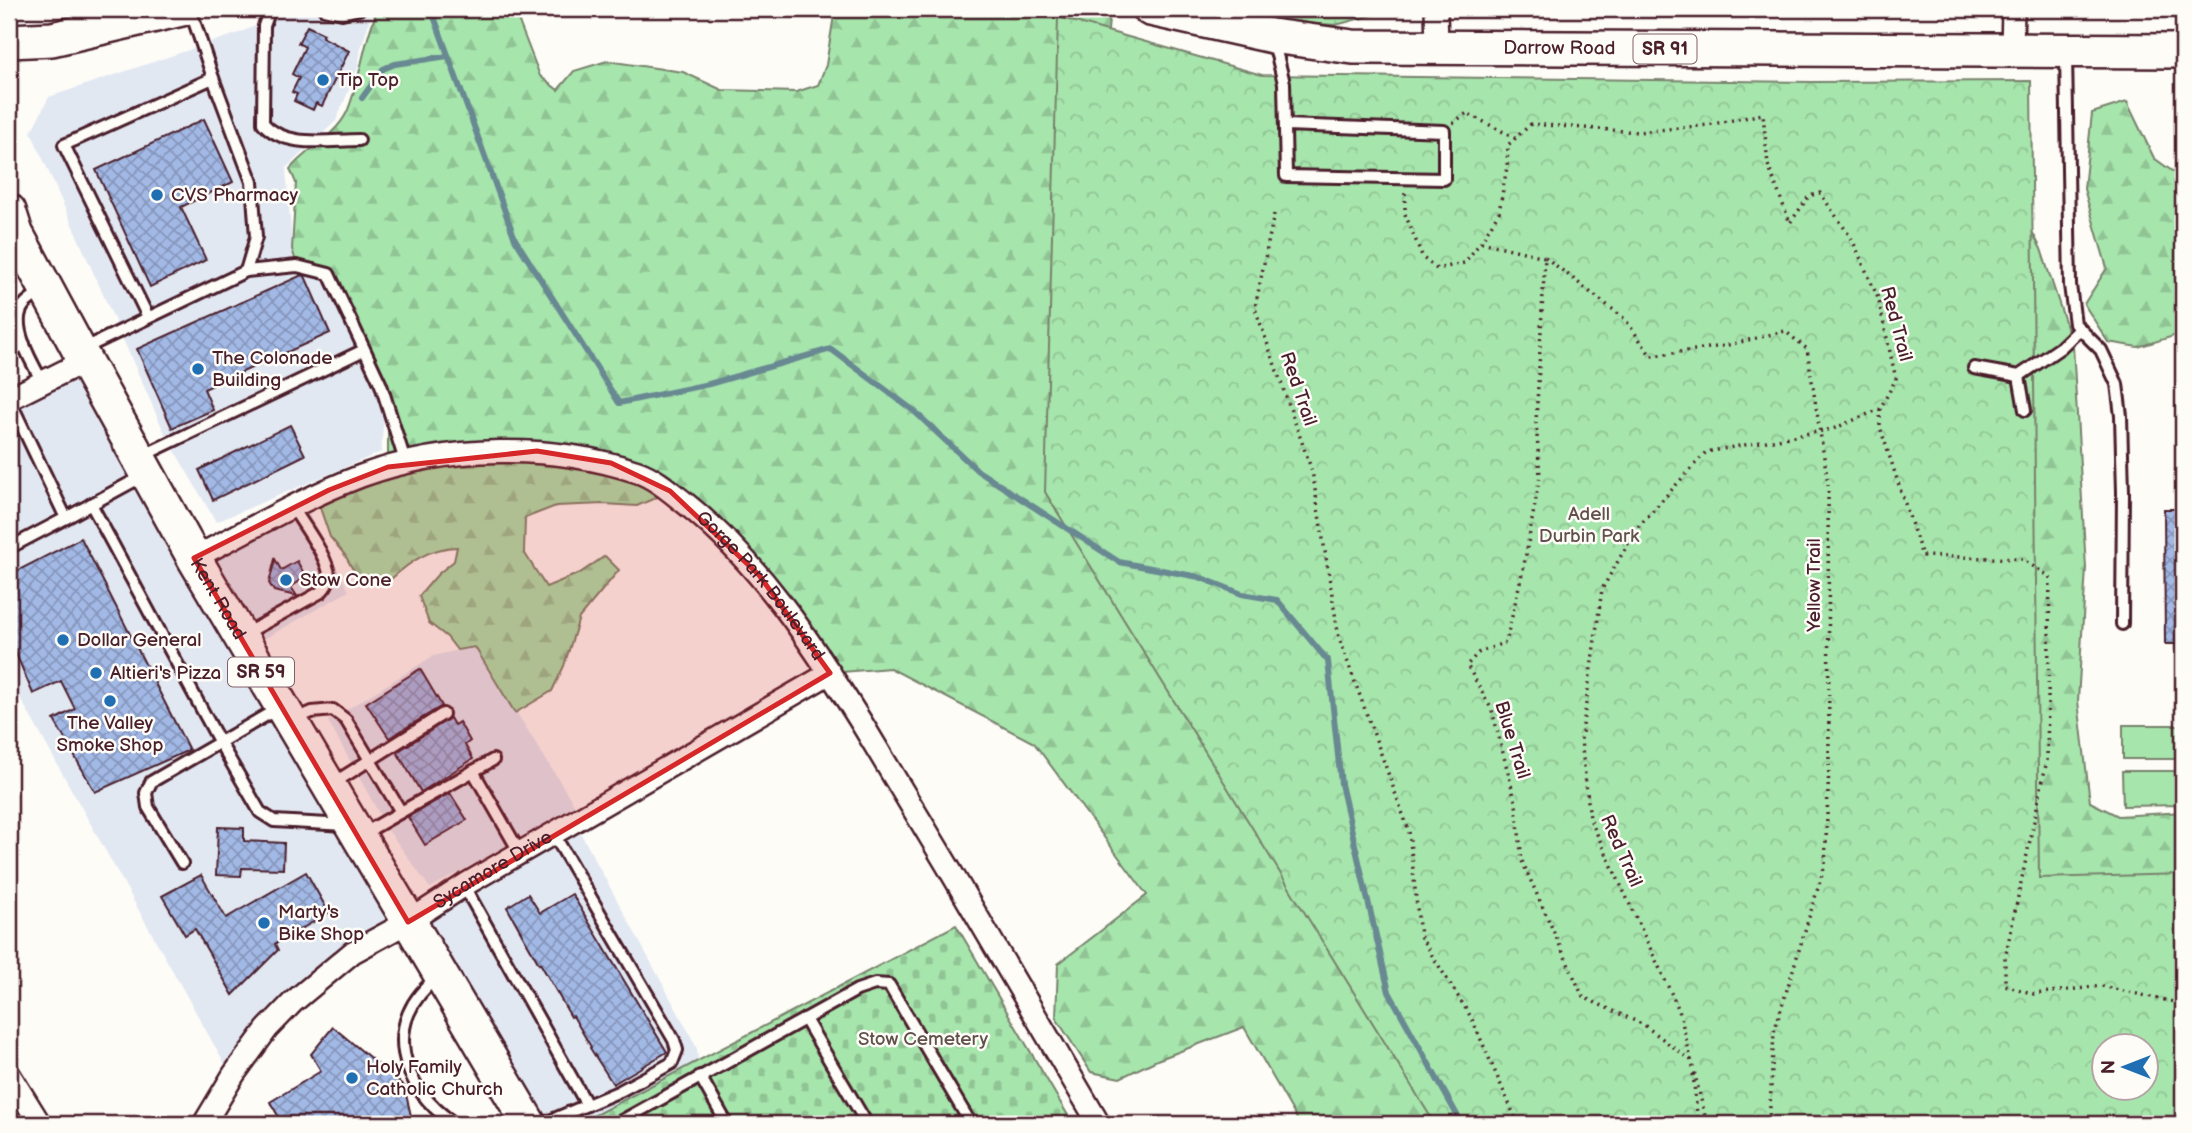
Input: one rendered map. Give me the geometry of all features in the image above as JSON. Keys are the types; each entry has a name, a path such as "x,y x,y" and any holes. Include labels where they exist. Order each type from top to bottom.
{"main road":[{"path":"9,41 52,39 182,9"},
{"name":"Darrow Road","path":"1150,9 1272,36 1353,47 2183,51"},
{"name":"Kent Road","path":"9,211 16,233 194,558 529,1124"}],"street":[{"path":"1436,9 1437,47"},
{"path":"2012,50 2013,9"},
{"path":"9,399 43,383 82,356"},
{"name":"Gorge Park Boulevard","path":"194,558 359,477 406,464 492,452 537,451 589,458 641,472 700,515 750,566 788,611 908,799 1099,1124"},
{"name":"Sycamore Drive","path":"204,1124 248,1054 293,1002 353,952 830,673"},
{"path":"9,1074 40,1124"}],"lane":[{"path":"190,9 252,182 256,237 246,271"},
{"path":"270,9 264,26 263,123 272,134 289,140 359,140"},
{"path":"324,9 342,13 359,9"},
{"path":"1272,36 1284,83 1286,176 1444,179 1444,131 1286,125"},
{"path":"2066,50 2070,285 2075,324 2101,351 2117,384 2121,416 2122,624"},
{"path":"148,317 64,145 213,79"},
{"path":"82,356 148,317 246,271 296,266 329,274 381,385 406,464"},
{"path":"43,383 24,344 19,319 23,306 47,287"},
{"path":"1974,368 2019,376 2060,348 2080,329"},
{"path":"9,352 24,344"},
{"path":"9,548 91,504 144,466 364,350"},
{"path":"2019,376 2025,410"},
{"path":"9,399 66,517"},
{"path":"91,504 220,743 260,812 267,817 274,821 356,831 401,812 493,760"},
{"path":"241,637 321,592 327,585 330,575 327,564 293,508"},
{"path":"181,863 148,807 146,793 151,782 220,743 286,714 333,710 346,720 401,812"},
{"path":"329,786 443,714"},
{"path":"473,771 520,853"},
{"path":"542,1124 620,1091 672,1063 677,1050 674,1040 553,833"},
{"path":"464,886 587,1105"},
{"path":"440,975 424,987 416,999 404,1026 402,1046 405,1065 414,1084 439,1113 455,1124"},
{"path":"616,1124 857,990 875,984 889,985 971,1124"},
{"path":"804,1019 867,1124"},
{"path":"700,1076 727,1124"}],"path":[{"path":"1405,178 1405,214 1423,258 1437,269 1464,263 1481,242 1499,212 1508,145 1515,138 1467,113"},
{"name":"Red Trail","path":"1515,138 1531,124 1638,132 1708,125 1763,114 1768,165 1790,223 1809,196 1819,193 1852,239 1878,298 1896,379 1880,409 1833,429 1706,452 1637,528 1602,589 1581,740 1590,819 1679,1010 1707,1124"},
{"name":"Red Trail","path":"1274,214 1255,308 1312,471 1339,638 1409,831 1419,936 1471,1017 1518,1124"},
{"path":"1481,242 1545,257"},
{"name":"Yellow Trail","path":"1545,257 1625,319 1651,356 1724,346 1785,331 1807,349 1828,483 1829,766 1825,865 1774,1032 1769,1124"},
{"name":"Blue Trail","path":"1545,257 1536,408 1540,476 1524,565 1506,642 1478,653 1467,665 1492,710 1516,804 1522,861 1583,997 1644,1025 1692,1061"},
{"path":"1880,409 1880,427 1922,556 2022,559 2050,577 2047,760 2005,958 2005,985 2034,994 2101,986 2183,1004"},
{"path":"1692,1061 1698,1124"}],"highlighted area":[{"path":"537,451 611,463 670,491 759,575 830,673 408,922 194,558 329,490 388,467"}],"shaded area":[{"path":"293,9 373,9 358,68 336,121 286,168 294,269 319,277 337,300 384,414 381,452 216,522 165,434 31,132 49,97 239,33"},
{"path":"9,301 32,341 31,352 9,363"},
{"path":"85,361 196,557 303,503 349,591 248,648 408,921 574,821 691,1036 697,1049 698,1061 578,1124 529,1124 408,922 353,952 232,1077 9,678 9,398"},
{"path":"475,646 577,809 430,888 388,830 328,721 433,656"}],"green space":[{"name":"Adell Durbin Park","path":"378,9 514,9 540,76 558,90 574,71 607,61 683,72 722,90 796,92 818,85 826,65 835,9 1110,9 1105,62 2018,204 2041,249 2073,346 2086,568 2078,701 2090,802 2118,816 2183,812 2183,1124 1300,1124 1244,1027 1157,1060 1120,1078 1091,1072 1056,1018 1058,964 1147,895 1034,743 890,668 830,673 813,645 671,491 637,506 556,506 525,518 524,552 546,587 580,573 605,556 619,570 579,618 564,666 552,691 515,713 475,647 457,650 447,637 429,623 419,596 438,574 454,561 457,547 438,550 421,557 391,579 357,577 345,555 330,537 316,496 388,467 388,387 357,320 336,291 320,274 297,265 292,249 296,183 290,169 342,121 356,87 365,47"},
{"path":"1252,9 1394,9 1336,25 1289,22"},
{"name":"Adell Durbin Park","path":"1058,17 1262,75 1812,82 2031,81 2039,878 2183,874 2183,1124 1435,1124 1045,492"},
{"path":"2127,102 2154,158 2183,179 2183,336 2180,334 2138,347 2108,342 2084,304 2107,268 2084,189 2092,113"},
{"path":"2123,725 2183,725 2183,759 2123,759"},
{"path":"2122,771 2183,771 2183,805 2123,806"},
{"name":"Stow Cemetery","path":"956,925 1073,1124 578,1124"}],"building":[{"path":"307,26 349,51 322,106 316,103 313,110 294,101 297,94 292,92 299,78 292,74 305,47 298,43"},
{"name":"CVS Pharmacy","path":"204,119 233,182 181,207 206,260 150,287 96,170"},
{"name":"The Colonade Building","path":"302,275 305,276 330,333 204,389 213,410 172,428 137,349"},
{"path":"290,425 305,455 213,500 199,470"},
{"path":"2164,509 2183,509 2183,644 2165,644"},
{"path":"81,538 189,750 95,792 54,720 75,709 61,681 33,694 9,637 9,575"},
{"name":"Stow Cone","path":"275,559 281,570 297,561 306,577 291,587 297,596 274,591 269,583"},
{"path":"420,669 442,706 389,738 366,703"},
{"path":"450,718 454,725 459,722 470,741 465,745 473,759 421,792 397,752"},
{"path":"450,793 467,820 425,845 408,817"},
{"path":"218,827 244,828 244,841 284,843 283,869 242,868 241,876 216,875"},
{"name":"Marty's Bike Shop","path":"306,872 329,913 275,944 278,950 233,995 195,929 185,935 162,896 201,875 226,918"},
{"path":"528,894 540,913 572,894 667,1052 613,1084 507,907"},
{"name":"Holy Family Catholic Church","path":"333,1027 404,1086 413,1124 283,1124 270,1102 321,1071 311,1054"}],"waterway":[{"path":"432,11 515,239 619,403 709,384 831,349 914,411 978,471 1119,562 1199,577 1242,594 1277,600 1328,661 1341,784 1389,992 1462,1124"},
{"path":"362,98 383,69 395,64 448,56"}],"place":[{"name":"Tip Top","path":"323,80"},
{"name":"CVS Pharmacy","path":"157,195"},
{"name":"The Colonade Building","path":"198,369"},
{"name":"Stow Cone","path":"286,580"},
{"name":"Dollar General","path":"63,640"},
{"name":"Altieri's Pizza","path":"96,673"},
{"name":"The Valley Smoke Shop","path":"110,701"},
{"name":"Marty's Bike Shop","path":"264,923"},
{"name":"Holy Family Catholic Church","path":"352,1078"}]}
